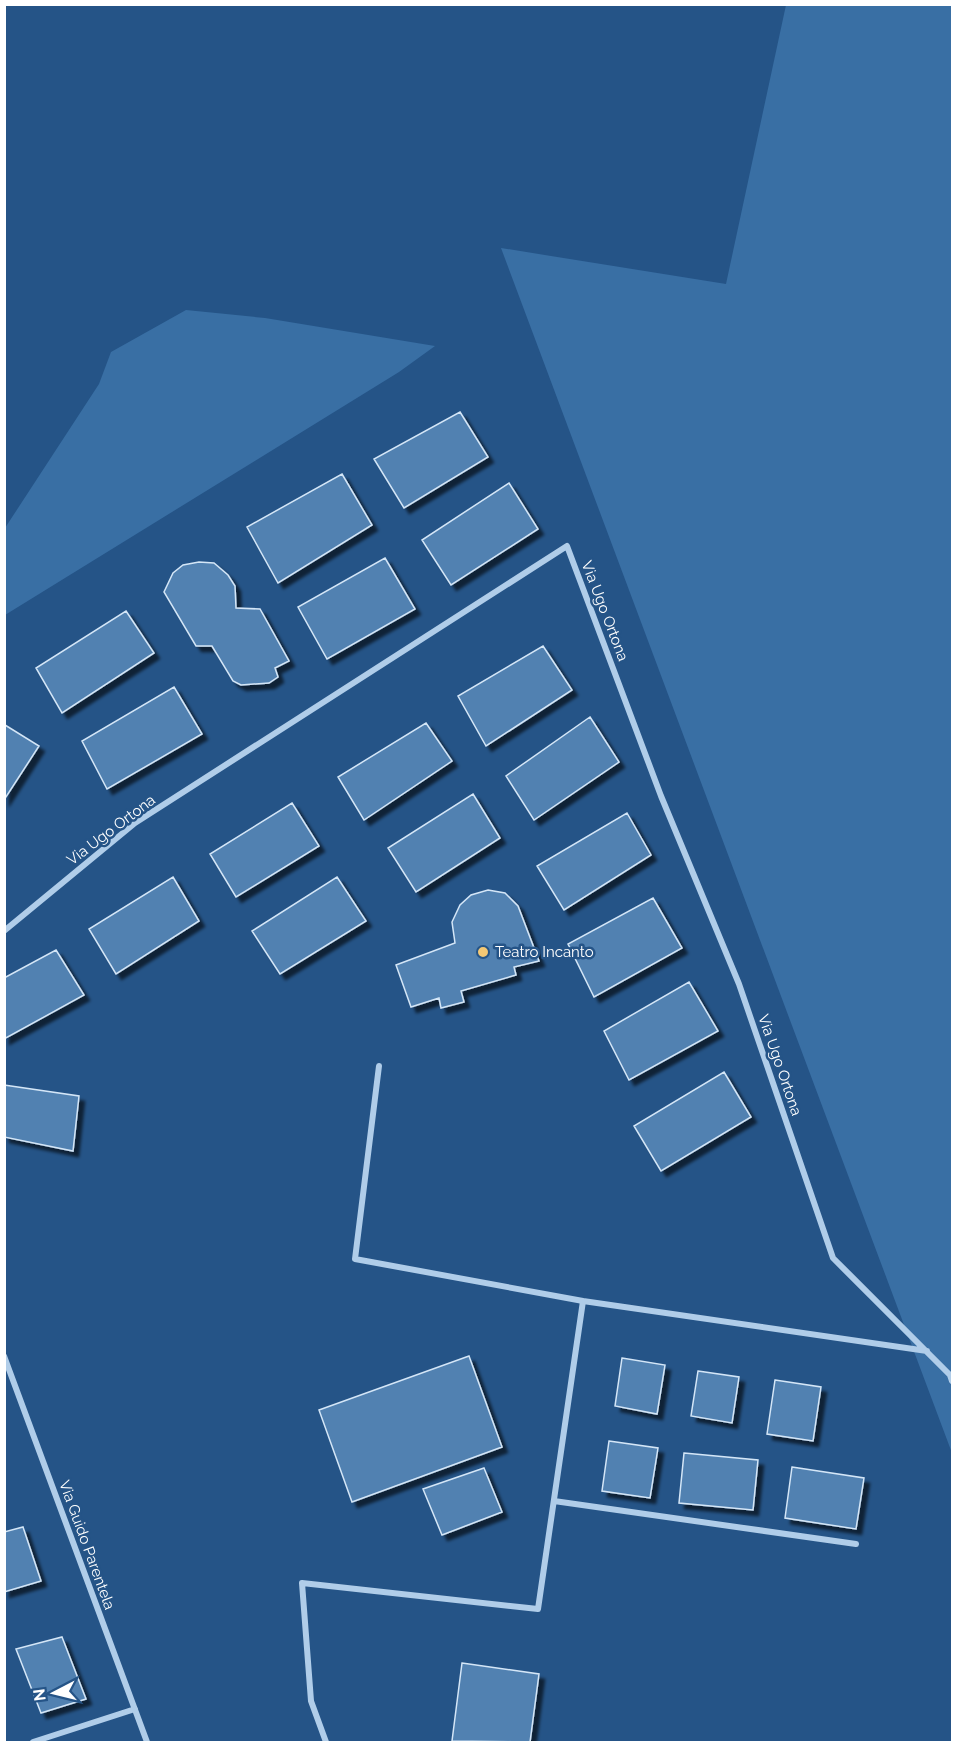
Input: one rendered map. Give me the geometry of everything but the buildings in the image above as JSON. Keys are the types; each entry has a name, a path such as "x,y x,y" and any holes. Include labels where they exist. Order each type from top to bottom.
{"street":[{"name":"Via Ugo Ortona","path":"4,931 135,823 567,546 662,796 739,984 833,1258 927,1352"},
{"path":"379,1066 355,1259 583,1301 927,1352 950,1375 952,1381"},
{"path":"326,1743 311,1701 302,1584 538,1609 583,1301"},
{"name":"Via Guido Parentela","path":"4,1356 147,1743"},
{"path":"554,1501 856,1544"},
{"path":"33,1743 135,1710"}],"shaded area":[{"path":"786,5 952,5 952,1453 501,248 726,284"},
{"path":"186,310 265,318 435,346 399,372 5,615 5,528 99,384 111,352"}],"place":[{"name":"Teatro Incanto","path":"483,952"}]}
